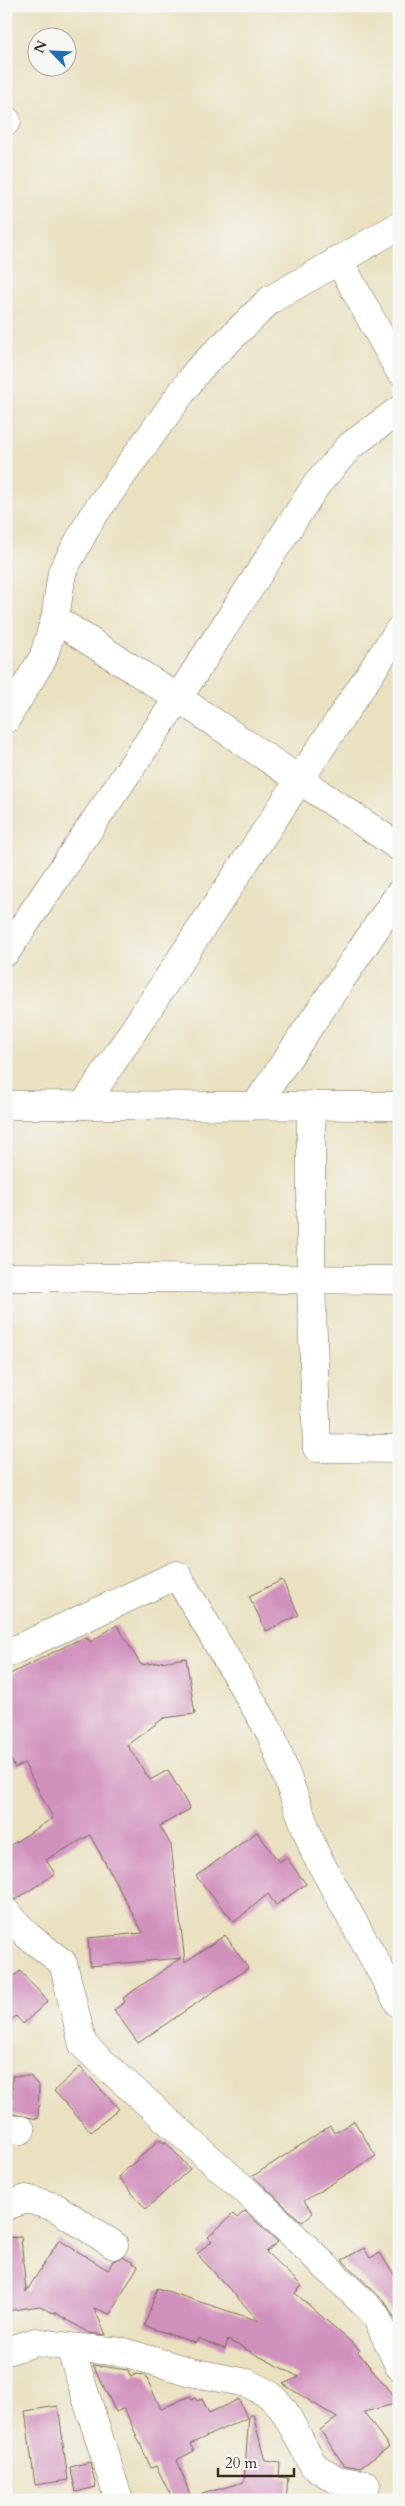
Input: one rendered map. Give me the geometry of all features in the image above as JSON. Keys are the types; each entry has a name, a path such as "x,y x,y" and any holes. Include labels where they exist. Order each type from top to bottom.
{"street":[{"path":"6,719 43,658 55,619 62,572 92,517 198,370 270,300 338,259 399,226"},
{"path":"338,259 399,370"},
{"path":"6,952 178,698 317,484 350,446 399,410"},
{"path":"55,619 178,698 399,847"},
{"path":"84,1105 399,630"},
{"path":"256,1105 399,894"},
{"path":"6,1105 399,1106"},
{"path":"311,1106 310,1281 317,1448 399,1449"},
{"path":"6,1277 310,1281 399,1280"},
{"path":"6,1654 177,1575 271,1734 315,1853 399,2004"},
{"path":"6,1912 28,1936 63,1963 83,2044 266,2209 375,2314 398,2359"},
{"path":"6,2206 26,2199 54,2207 114,2245"},
{"path":"6,2351 36,2342 123,2352 191,2372 247,2383 270,2395 282,2409 314,2466 337,2480 366,2485"},
{"path":"70,2347 119,2500"}],"building":[{"path":"282,1580 299,1615 266,1631 249,1596"},
{"path":"117,1625 141,1665 186,1658 195,1714 164,1718 127,1745 150,1780 168,1770 190,1809 160,1826 171,1845 185,1962 225,1935 248,1968 138,2043 114,2010 125,2002 123,1998 181,1958 90,1966 88,1938 143,1933 90,1835 46,1860 55,1874 15,1900 6,1888 6,1848 53,1818 24,1763 15,1768 6,1750 6,1676 76,1641 87,1637 90,1642"},
{"path":"257,1832 279,1862 286,1857 306,1884 276,1905 268,1894 234,1922 196,1876"},
{"path":"20,1971 48,2001 23,2024 16,2016 6,2024 6,1983"},
{"path":"80,2067 119,2109 91,2132 54,2091"},
{"path":"12,2076 30,2076 39,2086 38,2119 12,2114"},
{"path":"354,2121 376,2156 304,2201 313,2213 302,2222 253,2176 330,2126 334,2133"},
{"path":"160,2139 164,2143 166,2142 190,2169 146,2209 118,2177"},
{"path":"245,2211 278,2242 266,2252 302,2286 295,2293 360,2350 358,2352 399,2403 364,2412 389,2447 360,2468 344,2465 320,2430 337,2418 283,2384 299,2377 228,2340 225,2349 198,2338 196,2343 145,2326 157,2288 259,2321 197,2254 212,2241 208,2237 233,2214 237,2218"},
{"path":"21,2237 26,2292 59,2240 108,2270 113,2261 123,2257 138,2266 110,2314 94,2308 106,2335 89,2333 56,2313 40,2306 6,2311 6,2238"},
{"path":"364,2248 370,2258 380,2253 399,2282 399,2327 386,2303 342,2260"},
{"path":"93,2365 128,2370 131,2377 136,2374 145,2375 161,2409 190,2396 192,2400 195,2398 197,2401 202,2399 209,2413 239,2399 247,2418 190,2444 194,2451 177,2460 192,2500 173,2500 156,2466 151,2468 124,2408 116,2412"},
{"path":"58,2406 68,2480 35,2485 25,2411"},
{"path":"249,2415 253,2415 265,2461 280,2463 279,2477 288,2478 286,2500 202,2500 202,2494 244,2482"},
{"path":"90,2462 96,2487 76,2492 70,2467"}]}
